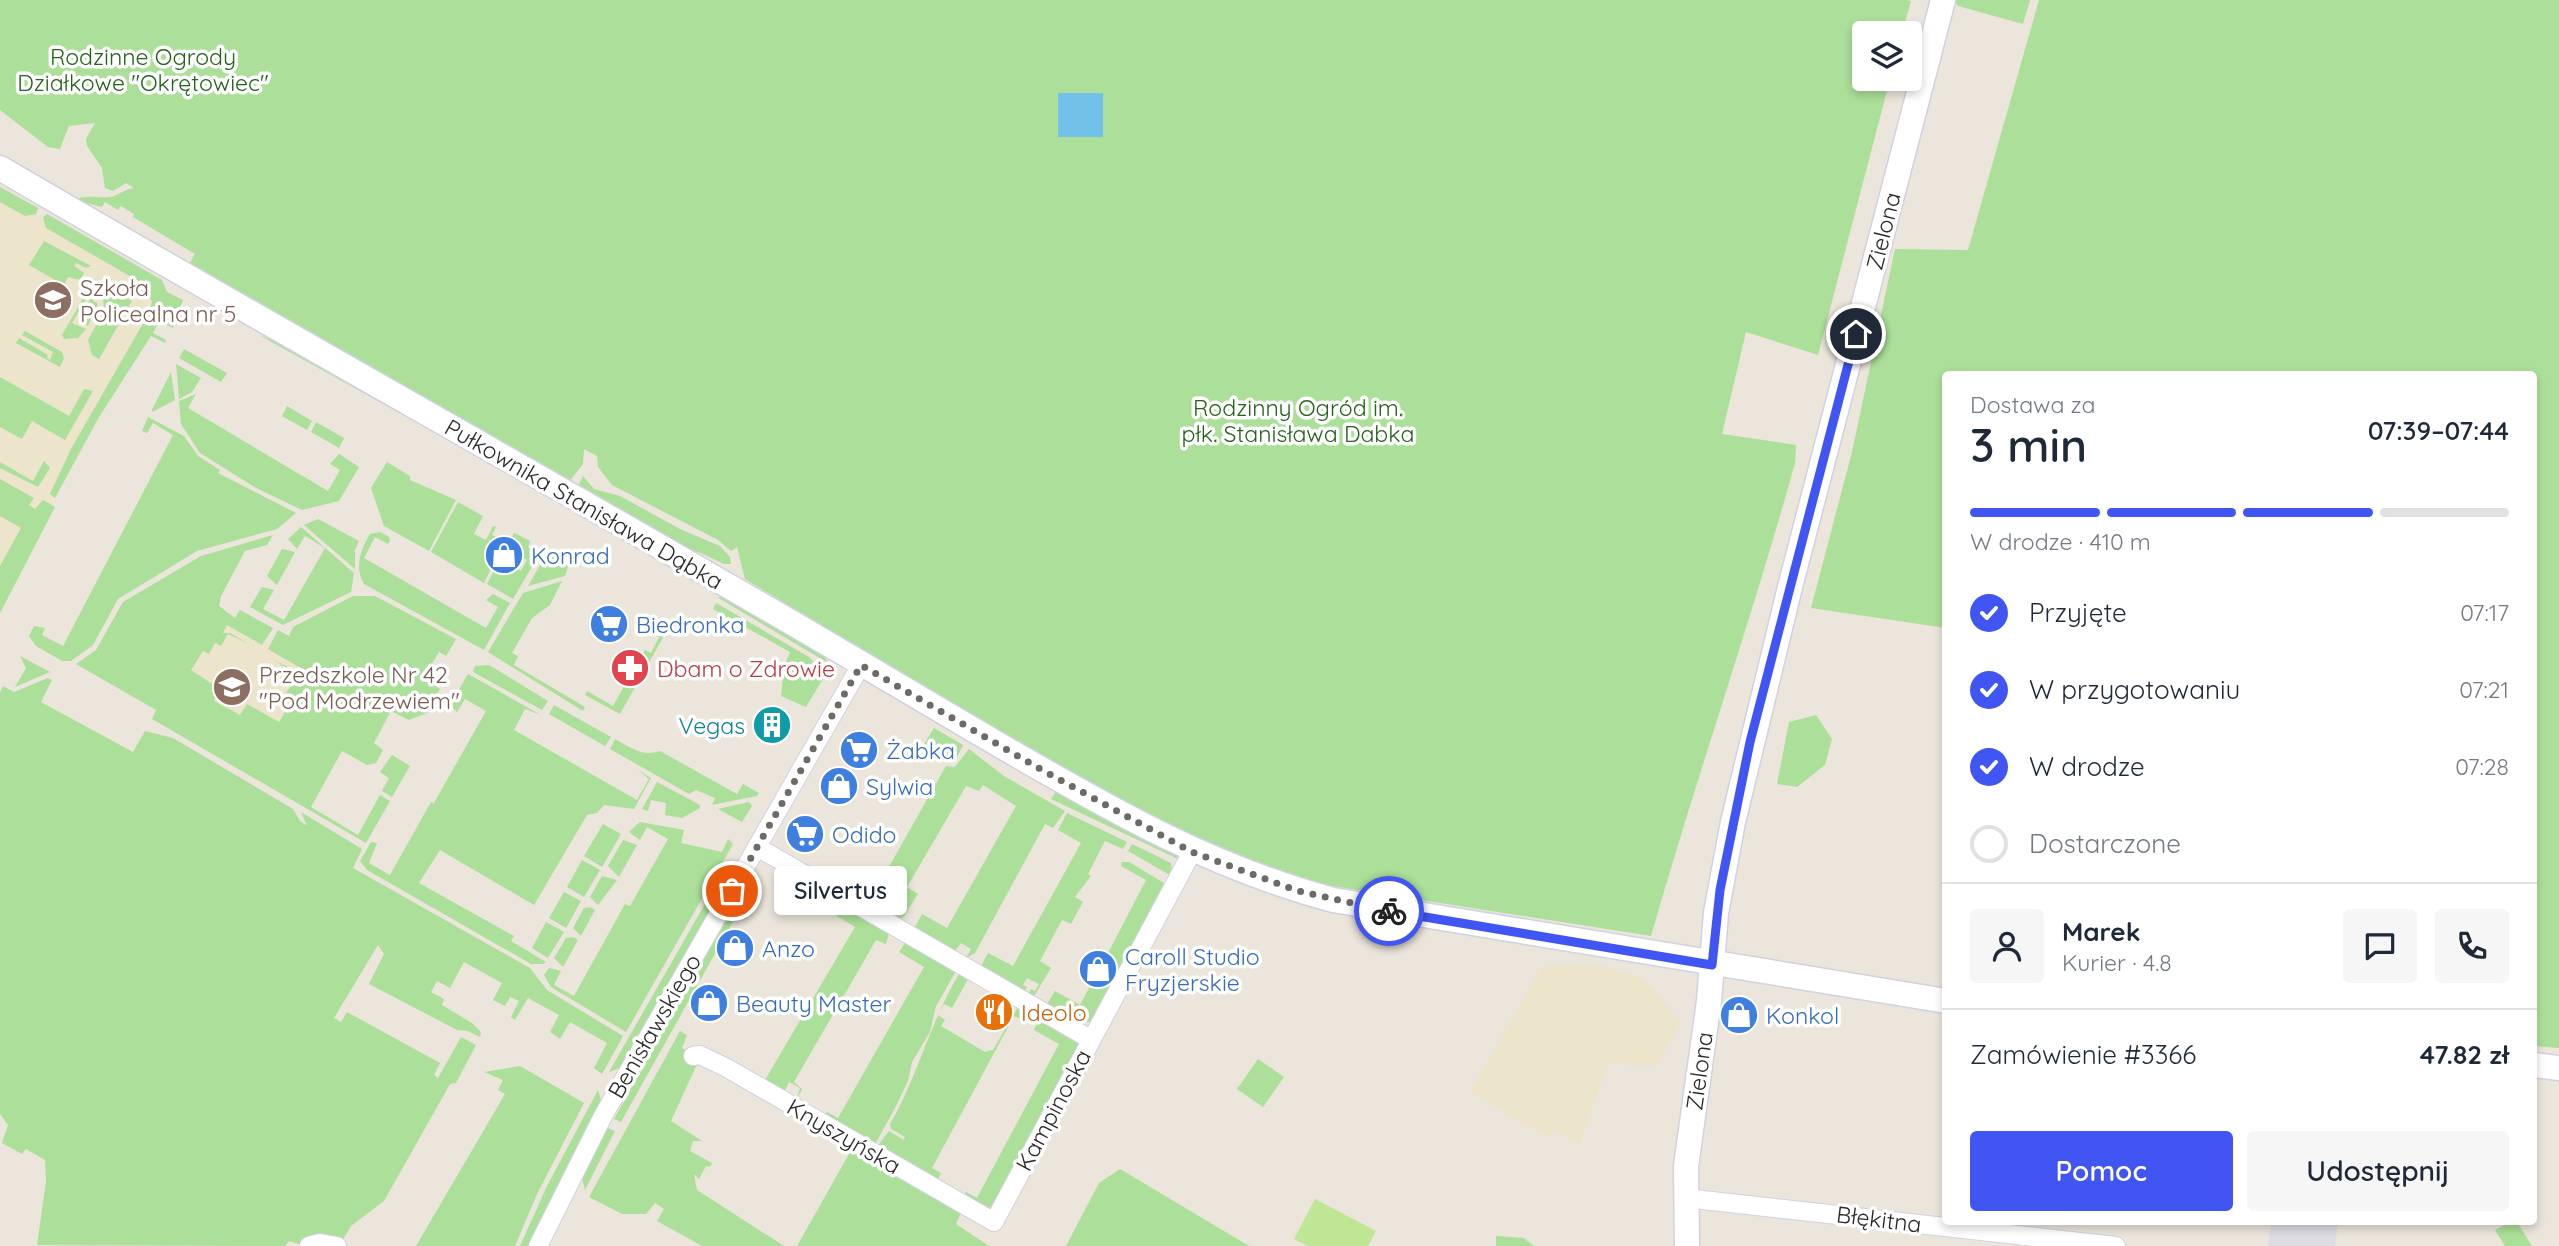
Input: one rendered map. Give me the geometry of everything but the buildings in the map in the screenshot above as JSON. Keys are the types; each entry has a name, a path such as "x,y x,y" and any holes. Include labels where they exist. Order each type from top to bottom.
{"street":[{"name":"Zielona","path":"1687,1246 1686,1166 1720,890 1750,742 1942,0"},
{"name":"Pułkownika Stanisława Dąbka","path":"0,168 1053,776 1192,852 1298,891 1333,900 1712,965 1942,1000"},
{"name":"Benisławskiego","path":"538,1246 603,1116 861,665"},
{"path":"757,847 1090,1039"},
{"name":"Kampinoska","path":"994,1222 1192,852"},
{"name":"Knyszyńska","path":"693,1056 700,1055 727,1068 994,1222"},
{"path":"2537,1065 2559,1068"},
{"name":"Błękitna","path":"1685,1198 2116,1246"},
{"path":"309,1246 320,1243 337,1246"}],"shaded area":[{"path":"0,193 164,287 0,596"},
{"name":"Przedszkole Nr 42 \"Pod Modrzewiem\"","path":"168,583 351,694 293,793 113,680"},
{"path":"1602,966 1644,978 1681,1022 1657,1066 1608,1064 1580,1144 1554,1131 1549,1138 1470,1092 1541,967"},
{"path":"2271,1225 2338,1225 2335,1246 2268,1246"}],"green space":[{"name":"Rodzinny Ogród im. płk. Stanisława Dabka","path":"0,0 1911,1 1905,21 1852,21 1852,91 1887,91 1818,355 1746,332 1722,434 1796,445 1795,463 1651,936 1326,885 1253,864 1145,820 745,579 737,547 731,551 718,540 612,485 598,467 597,456 584,449 583,464 568,483 188,266 195,254 133,217 134,214 121,206 118,210 105,202 102,207 74,200 114,196 134,188 126,183 113,191 105,188 102,168 87,146 86,139 95,123 69,126 60,149 48,147 0,110"},
{"path":"1954,0 2030,0 2023,24 1958,6"},
{"path":"2039,0 2559,0 2559,1048 2537,1046 2537,371 1942,371 1942,627 1811,608 1852,452 1895,249 1968,250"},
{"path":"0,187 38,208 36,214 25,216 0,202"},
{"path":"47,214 162,280 167,292 183,300 173,328 159,321 153,333 166,340 165,343 151,336 99,417 55,498 50,494 71,449 149,313 152,302 142,283 46,228 43,217"},
{"path":"44,241 91,266 86,268 76,263 74,266 84,273 80,280 68,277 64,285 29,265"},
{"path":"94,279 132,301 99,359 92,355 88,340 104,311 103,299 89,287"},
{"path":"85,295 98,304 88,326 83,323 90,311 85,308 90,299 87,297 72,323 86,329 78,338 64,339 62,335"},
{"path":"25,331 62,352 64,358 60,367 16,343 19,338 48,355 50,360 53,352 22,335"},
{"path":"259,335 305,352 694,579 694,582 549,496"},
{"path":"184,349 227,373 221,382 179,358"},
{"path":"176,364 201,378 192,392 179,399"},
{"path":"171,372 175,400 152,412 152,410"},
{"path":"0,377 69,416 84,389 93,391 65,440 32,421 22,439 0,427"},
{"path":"196,394 188,408 328,491 340,470 330,464 339,454 359,467 339,501 302,510 256,488 200,453 181,424 179,401"},
{"path":"287,406 312,421 307,430 282,416"},
{"path":"148,417 184,436 198,456 220,470 218,473 296,513 277,529 197,551 118,599 93,645 71,661 62,661 36,646 29,636 34,626 45,628 42,635 63,646 173,435 153,423 147,433 142,431"},
{"path":"316,422 344,438 339,448 311,432"},
{"path":"44,461 50,468 38,487 0,468 0,462 33,481"},
{"path":"387,462 410,476 410,480 456,500 429,551 384,526 371,488"},
{"path":"583,476 594,489 620,496 680,529 720,546 730,557 731,564 677,548 577,489"},
{"path":"0,479 34,498 29,505 35,509 43,500 55,507 0,613 0,566 21,528 0,516"},
{"path":"458,502 483,516 474,534 486,540 493,526 496,527 492,535 504,541 484,583 431,552"},
{"path":"318,519 359,541 355,550 355,569 304,525"},
{"path":"301,527 354,573 351,592 283,625 250,607 262,587 274,590 263,609 284,620 325,548 305,536 297,549 288,539"},
{"path":"380,532 389,537 390,541 388,544 375,537 364,558 486,628 498,607 486,600 493,594 510,603 484,650 364,584 359,571 362,552 370,534"},
{"path":"514,533 530,541 528,547 540,553 513,599 487,584 498,563 498,566 510,573 514,567 521,571 527,560 507,548"},
{"path":"273,535 267,545 245,551 221,596 219,606 235,618 240,610 273,628 262,645 227,625 223,633 230,633 249,644 228,634 221,646 215,643 209,654 203,651 191,670 220,689 214,701 240,715 247,704 279,722 291,702 283,698 290,687 284,684 291,671 272,659 301,674 304,670 268,649 278,630 289,636 293,627 353,596 375,596 456,639 446,656 439,652 432,664 440,669 431,683 440,689 427,713 409,720 391,711 374,743 383,750 376,763 367,765 342,751 311,807 358,835 380,795 390,801 366,843 152,719 156,710 76,664 96,650 123,602 201,556"},
{"path":"282,549 295,552 277,585 267,576"},
{"path":"548,551 569,563 565,576 528,586"},
{"path":"562,581 550,605 532,618 512,653 518,656 514,665 585,707 583,711 488,652 523,593"},
{"path":"717,597 731,599 824,655 828,663"},
{"path":"716,603 809,657 821,669 823,679 806,707 781,696 784,667 790,652 713,609"},
{"path":"663,630 666,632 642,675 633,670 645,650 651,653"},
{"path":"20,656 50,672 15,687 26,668"},
{"path":"489,665 548,701 542,710 473,672 475,666"},
{"path":"468,674 541,715 525,709 514,730 637,800 649,779 638,770 651,778 634,809 604,805 597,813 587,815 534,905 440,850 419,883 514,936 511,941 546,962 544,964 531,964 367,870 360,861 371,842 377,843 369,863 390,875 431,802 434,803 486,711 465,699 457,712 450,705"},
{"path":"631,674 640,678 620,714 585,695 587,691 613,706"},
{"path":"48,678 52,680 41,702 133,752 145,731 173,738 293,809 300,821 307,826 301,812 362,849 353,868 530,968 547,990 623,1036 602,1074 594,1068 607,1043 570,1022 560,1039 550,1032 559,1015 528,998 515,1020 511,1017 519,1001 510,997 505,1006 493,1000 502,983 464,962 450,988 437,981 431,992 444,999 442,1005 472,1023 481,1032 480,1037 468,1031 457,1030 369,984 384,954 378,945 334,1018 341,1022 347,1012 440,1063 434,1075 438,1078 461,1037 476,1045 456,1083 450,1084 384,1201 351,1226 342,1241 302,1245 289,1241 285,1246 37,1245 46,1181 45,1160 26,1149 22,1154 2,1143 8,1125 0,1114 0,692 3,686 14,692"},
{"path":"554,705 611,737 605,746 549,714"},
{"path":"1816,715 1832,739 1825,765 1797,787 1777,784 1789,722"},
{"path":"934,728 963,745 954,763 940,756 938,760 920,751"},
{"path":"615,739 642,752 660,751 737,794 743,784 759,793 757,796 712,805 715,798 696,790 689,794 610,749"},
{"path":"969,749 1004,776 1065,811 1053,828 1045,824 975,953 966,958 971,949 961,943 955,951 915,927 922,914 947,928 1016,806 983,785 979,791 966,786 907,887 918,894 903,918 896,917 901,907 890,901 885,910 844,886 852,874 877,888 946,766 955,767"},
{"path":"392,755 410,766 392,797 382,791 389,778 380,772"},
{"path":"657,782 700,805 700,808 682,818 665,815 666,803 651,800 648,811 642,809"},
{"path":"1058,788 1176,855 1178,859 1051,799"},
{"path":"749,802 752,806 742,822 718,809"},
{"path":"1067,813 1127,842 1123,849 1105,841 1088,874 1091,876 1075,897 1083,902 1071,924 1062,920 1040,961 1051,968 1034,996 1029,993 1031,989 1035,991 1039,984 1027,978 1023,985 1027,987 1025,991 981,966 988,953 1013,966 1081,843 1058,830"},
{"path":"640,822 684,830 681,843 722,852 728,839 733,844 626,1032 551,987 544,975 549,968 561,971 554,985 574,996 625,904 630,906 668,839 647,827 640,840 629,832"},
{"path":"603,824 621,834 602,867 584,856"},
{"path":"623,840 637,845 619,877 608,866"},
{"path":"1132,844 1171,863 1172,871 1168,874 1128,851"},
{"path":"582,860 600,870 584,897 567,887"},
{"path":"1122,862 1129,862 1164,883 1119,972 1109,967 1114,958 1107,955 1146,880 1121,866"},
{"path":"726,867 735,869 620,1068 609,1072"},
{"path":"602,876 617,880 598,905 590,897"},
{"path":"750,878 755,882 621,1122 614,1119"},
{"path":"564,892 581,901 566,928 549,918"},
{"path":"835,902 889,933 886,944 876,940 794,1082 802,1089 796,1101 800,1088 789,1082 783,1094 765,1080 855,927 830,912"},
{"path":"584,908 595,910 581,936 573,928"},
{"path":"546,922 564,932 548,958 532,948"},
{"path":"573,937 578,940 563,967 554,958 566,938"},
{"path":"905,943 956,971 936,1006 930,1032 912,1062 908,1081 874,1146 823,1117 827,1112 838,1118 924,967 899,952"},
{"path":"1098,971 1116,976 1090,1022 1080,1022 1047,1004 1055,991 1080,1005"},
{"path":"959,974 968,979 952,1008 944,1004 939,1013"},
{"path":"1018,1007 1024,1011 1023,1020 1014,1016 932,1168 941,1173 936,1183 877,1147 889,1131 904,1140 905,1137 891,1129 890,1124 908,1089 938,1015 945,1020 941,1026 985,1052 993,1050"},
{"path":"1039,1020 1075,1040 1079,1046 989,1212 964,1195 966,1192 977,1198 1059,1044 1034,1030"},
{"path":"680,1031 687,1035 682,1048 699,1059 671,1121 702,1141 693,1141 690,1151 712,1163 710,1167 706,1166 699,1179 694,1174 697,1190 784,1246 702,1246 657,1221 664,1209 655,1203 646,1214 622,1214 589,1197"},
{"path":"1258,1059 1284,1077 1263,1107 1237,1089"},
{"path":"520,1066 584,1103 537,1194 515,1246 416,1246 505,1094 498,1090 503,1080 484,1072"},
{"path":"598,1090 601,1100 528,1246 520,1246 547,1186"},
{"path":"608,1128 615,1131 585,1190 582,1178"},
{"path":"853,1147 962,1210 956,1224 989,1246 797,1246"},
{"path":"1120,1169 1249,1246 1066,1246 1099,1183"},
{"path":"1315,1199 1376,1231 1368,1246 1308,1246 1294,1239"},
{"path":"2504,1225 2519,1225 2532,1246 2505,1246 2495,1230"},
{"path":"1496,1236 1524,1238 1534,1246 1496,1246"}],"water":[{"path":"1058,93 1103,93 1103,137 1058,137"}],"way so far":[{"path":"732,891 861,665 1042,770 1192,852 1298,891 1389,911"}],"place":[{"name":"Szkoła Policealna nr 5","path":"53,300"},
{"name":"Konrad","path":"504,555"},
{"name":"Biedronka","path":"609,624"},
{"name":"Dbam o Zdrowie","path":"630,668"},
{"name":"Przedszkole Nr 42 \"Pod Modrzewiem\"","path":"232,687"},
{"name":"Vegas","path":"772,725"},
{"name":"Żabka","path":"859,750"},
{"name":"Sylwia","path":"839,786"},
{"name":"Odido","path":"805,834"},
{"name":"Silvertus","path":"732,891"},
{"name":"Anzo","path":"735,948"},
{"name":"Caroll Studio Fryzjerskie","path":"1098,969"},
{"name":"Beauty Master","path":"709,1003"},
{"name":"Ideolo","path":"994,1012"},
{"name":"Konkol","path":"1739,1015"}],"route":[{"path":"1389,911 1712,965 1716,913 1750,742 1856,334"}],"park label":[{"name":"Rodzinne Ogrody Działkowe \"Okrętowiec\"","path":"143,69"}]}
